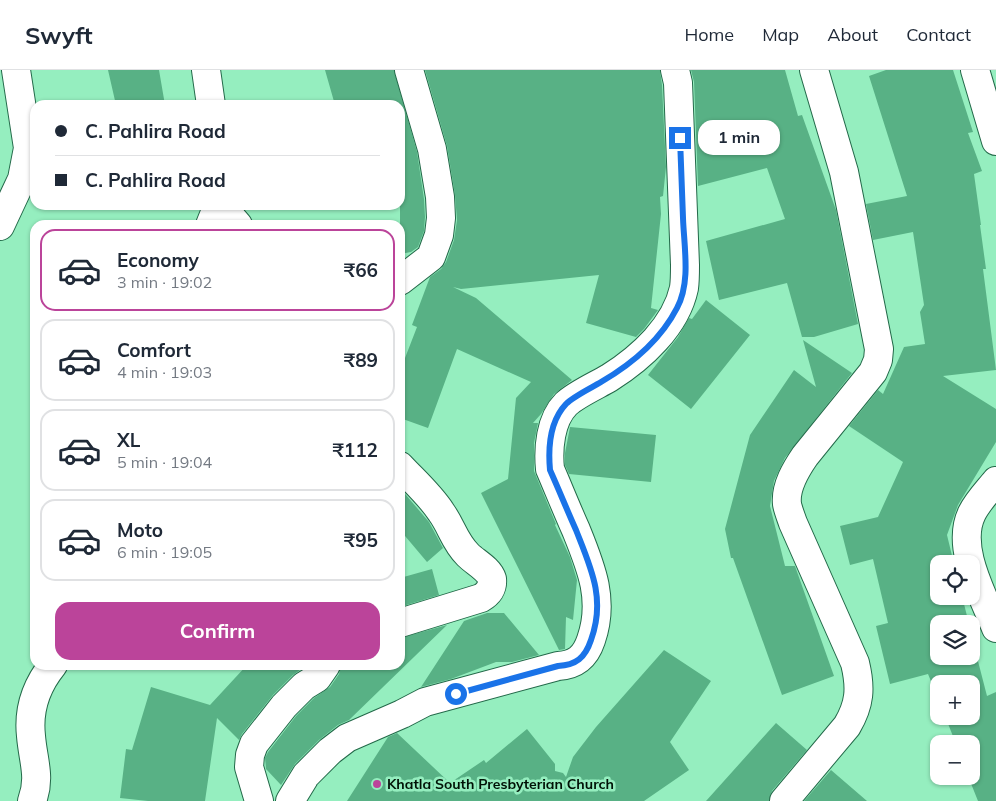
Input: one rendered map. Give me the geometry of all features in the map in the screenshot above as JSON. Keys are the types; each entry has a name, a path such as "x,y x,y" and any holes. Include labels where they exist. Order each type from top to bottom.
{"street":[{"path":"0,226 22,179 28,148 16,70"},
{"path":"206,70 210,100"},
{"path":"405,280 431,256 439,235 442,218 432,149 409,70"},
{"path":"290,801 306,775 330,751 347,738 425,702 558,666 570,665 581,658 589,647 595,629 596,588 592,569 550,470 549,453 551,437 557,418 566,404 620,371 642,353 661,333 677,308 684,288 685,265 678,83 675,70"},
{"path":"784,801 847,726 853,716 860,683 855,663 793,523 787,503 790,484 796,469 805,456 873,372 878,360 879,349 844,172 814,70"},
{"path":"975,70 996,141"},
{"path":"405,471 441,511 452,535 460,546 492,579 488,594 481,598 405,621"},
{"path":"996,481 972,512 966,530 967,552 996,628"},
{"path":"32,801 38,777 31,736 30,715 34,695 49,670"},
{"path":"259,801 249,767 250,755 254,744 284,706 304,686 318,678 323,670"}],"building":[{"path":"108,70 159,70 164,100 115,100"},
{"path":"325,70 394,70 402,100 334,100"},
{"path":"425,70 660,70 666,167 663,196 660,197 661,214 651,308 658,310 644,329 636,337 586,323 599,275 461,289 453,287 476,298 572,380 554,394 533,423 538,423 534,443 534,471 570,557 577,580 573,620 566,617 565,649 559,650 481,493 508,479 516,398 531,382 457,349 428,428 405,420 405,358 417,327 412,325 430,277 441,269 446,262 454,240 457,220 447,146"},
{"path":"691,70 785,70 798,116 802,115 836,210 858,324 814,337 802,337 787,283 719,300 706,241 785,219 767,168 698,186 694,82"},
{"path":"886,70 953,70 973,132 968,133 982,171 974,174 986,269 983,269 996,370 943,376 996,409 996,442 958,505 947,535 952,555 930,555 930,605 964,605 967,615 930,615 930,665 979,665 987,696 996,692 996,801 978,801 972,785 980,785 980,735 952,735 949,725 980,725 980,675 930,675 930,679 928,674 890,684 876,626 888,623 873,559 850,565 840,526 878,517 903,462 849,426 878,390 883,394 904,347 925,344 920,312 924,305 913,232 873,240 866,204 907,196 869,76"},
{"path":"405,109 417,152 425,217 424,231 418,247 411,252 405,253 405,220 400,220 400,210 405,210"},
{"path":"706,300 750,335 691,409 648,375 678,337 689,318 692,319"},
{"path":"803,340 852,373 785,458 774,481 770,506 785,566 795,566 834,676 782,695 733,558 731,558 725,529 750,435 794,370 816,387"},
{"path":"570,427 656,435 651,482 569,474 565,465 565,453"},
{"path":"405,494 429,522 443,548 427,562 405,536"},
{"path":"432,569 439,595 405,605 405,577"},
{"path":"487,613 504,613 539,655 512,662 496,662 451,679 421,687 464,621"},
{"path":"447,625 405,666 405,637"},
{"path":"664,650 711,681 670,742 689,770 644,801 347,801 388,737 397,733 450,783 484,760 486,763 527,729 555,764 555,771 563,773 566,777 573,757 596,727"},
{"path":"242,670 300,670 273,695 239,740 217,718 205,801 148,801 120,798 126,749 132,750 151,687 210,705"},
{"path":"340,670 401,670 349,720 338,725 319,740 295,764 281,785 266,769 265,758 268,752 296,716 314,698 330,687"},
{"path":"776,723 807,750 772,791 769,801 706,801"},
{"path":"831,770 867,801 804,801"}],"place":[{"name":"Khatla South Presbyterian Church","path":"377,784"}],"route":[{"path":"456,694 558,666 570,665 581,658 589,647 595,629 596,588 592,569 550,470 549,453 551,437 557,418 566,404 620,371 642,353 661,333 677,308 684,288 685,265 680,138"}]}
